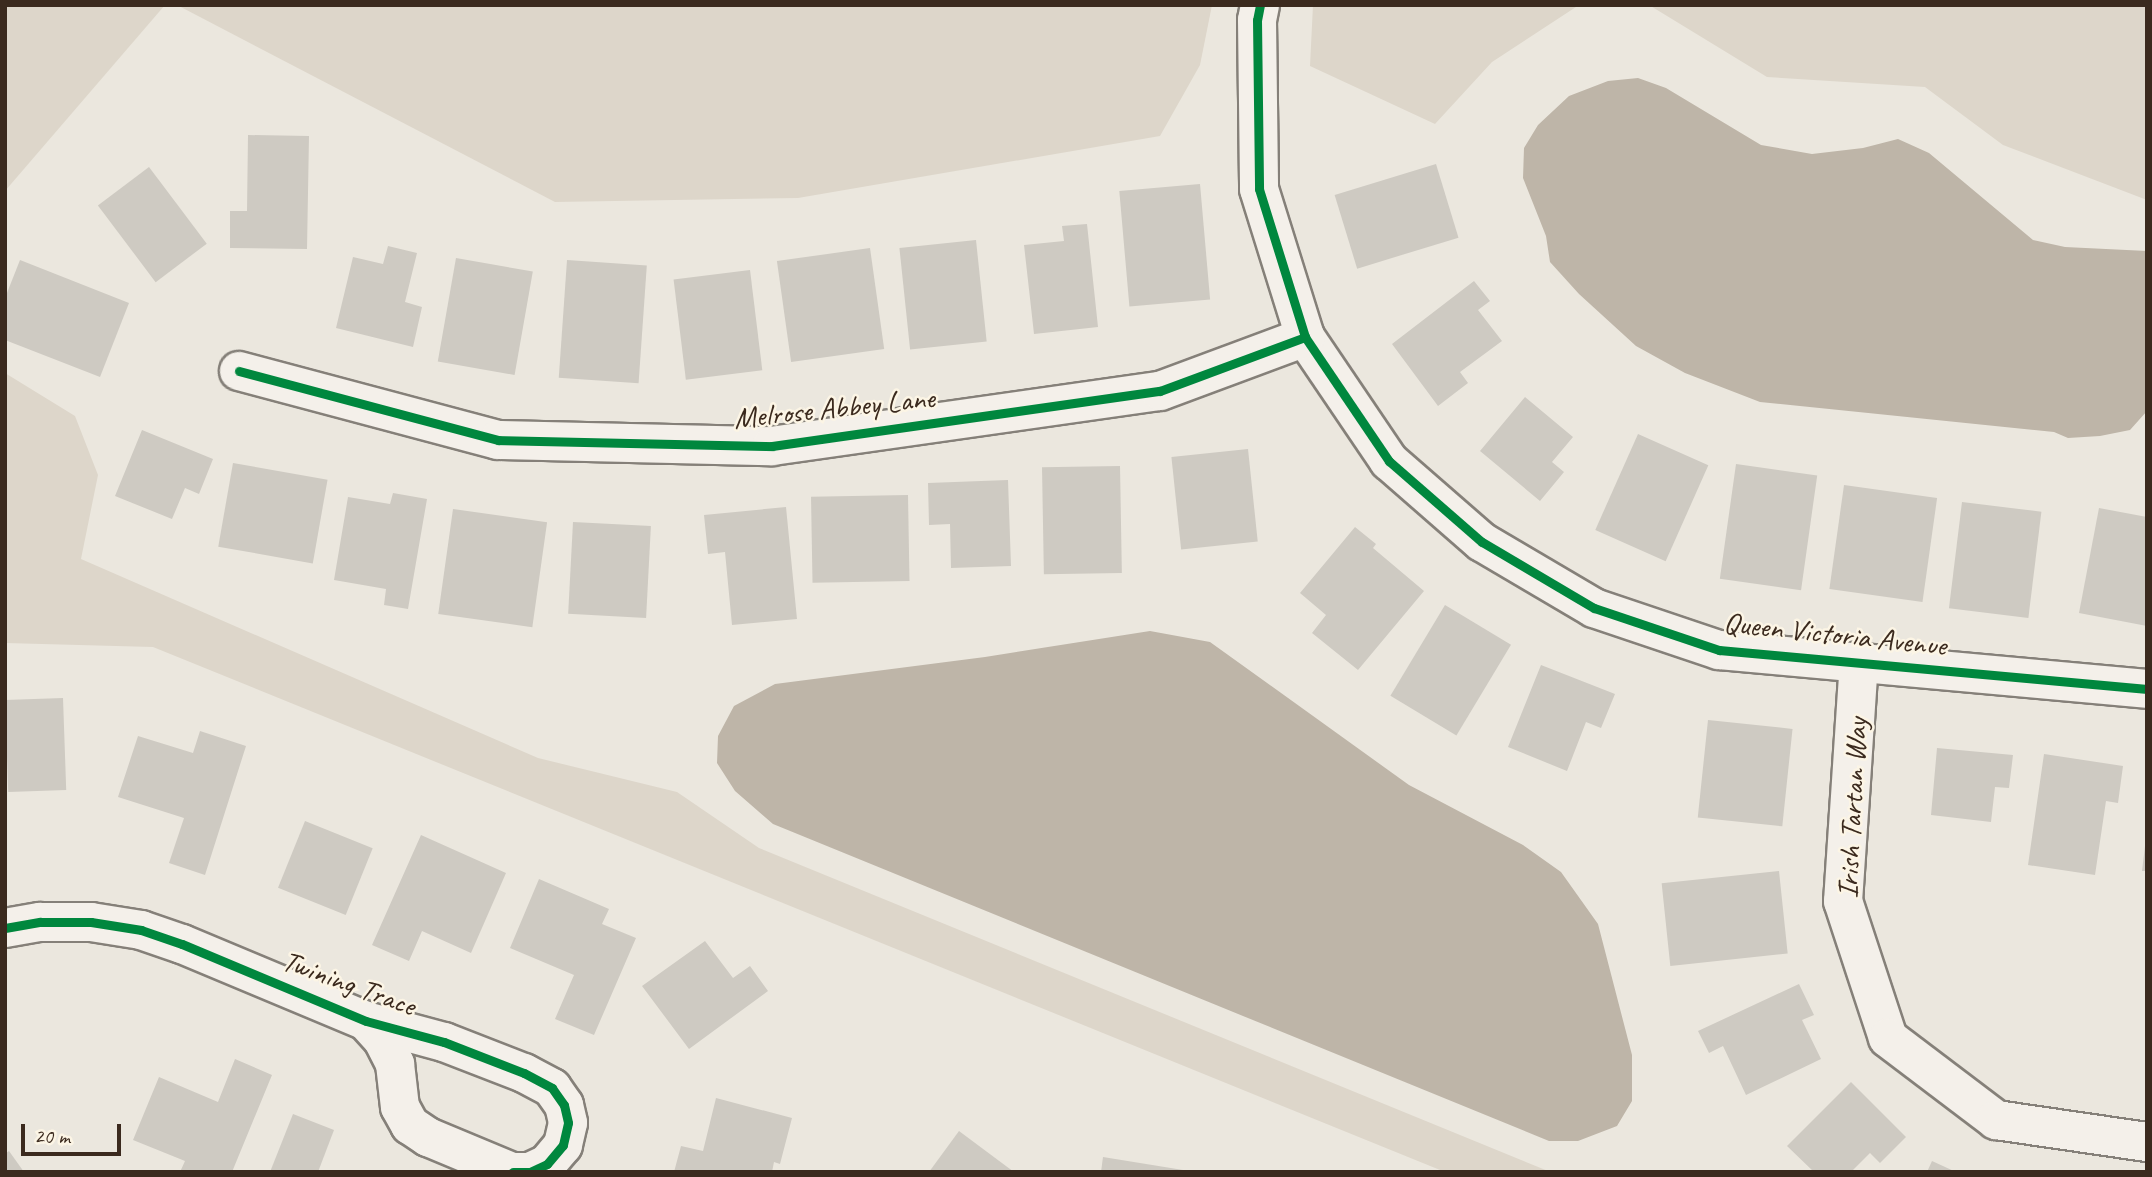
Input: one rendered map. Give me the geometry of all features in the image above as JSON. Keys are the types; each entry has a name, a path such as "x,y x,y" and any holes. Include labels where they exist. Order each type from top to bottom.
{"street":[{"name":"Queen Victoria Avenue","path":"1260,5 1257,20 1259,189 1305,337 1389,460 1482,542 1594,608 1719,650 2147,689"},
{"name":"Melrose Abbey Lane","path":"239,371 498,440 772,446 1160,391 1305,337"},
{"name":"Irish Tartan Way","path":"1859,661 1843,901 1888,1038 1996,1120 2147,1142"},
{"name":"Twining Trace","path":"5,928 40,922 91,922 141,930 182,944 366,1021 444,1042 524,1073 552,1088 564,1105 568,1123 564,1145 547,1164 530,1171 513,1172 428,1137 410,1125 400,1107 395,1064 383,1040 366,1021"}],"shaded area":[{"path":"5,5 165,5 5,191"},
{"path":"177,5 1212,5 1200,65 1160,136 798,198 555,202"},
{"path":"1313,5 1579,5 1492,62 1435,124 1310,66"},
{"path":"1649,5 2147,5 2147,200 2003,145 1925,87 1767,77"},
{"path":"1638,78 1666,88 1761,145 1812,154 1863,148 1898,139 1929,153 2033,240 2065,247 2147,251 2147,411 2130,430 2100,436 2068,438 2054,432 1760,402 1685,373 1636,346 1579,294 1550,262 1546,236 1523,178 1524,148 1538,125 1569,96 1608,81"},
{"path":"5,373 75,416 98,475 81,559 538,758 677,792 759,848 1548,1171 1591,1172 1445,1172 153,647 5,643"},
{"path":"1150,631 1210,642 1409,785 1523,845 1561,872 1598,924 1632,1055 1632,1101 1617,1126 1578,1141 1549,1141 773,824 735,791 717,763 718,736 734,706 775,684 985,657"}],"building":[{"path":"248,135 309,136 307,249 230,248 230,211 247,211"},
{"path":"1436,164 1459,238 1357,269 1335,195"},
{"path":"149,167 207,244 156,282 98,206"},
{"path":"1200,184 1210,300 1129,307 1119,191"},
{"path":"1087,224 1098,327 1034,334 1024,245 1064,241 1062,226"},
{"path":"976,240 987,341 910,349 899,248"},
{"path":"388,246 417,253 405,302 422,307 413,347 336,328 353,257 383,264"},
{"path":"870,248 884,349 791,362 777,261"},
{"path":"456,258 533,272 515,375 438,361"},
{"path":"20,260 129,303 100,377 5,340 5,298"},
{"path":"567,260 647,266 639,383 559,378"},
{"path":"750,270 762,370 686,380 674,279"},
{"path":"1474,281 1490,301 1478,310 1502,341 1460,372 1468,383 1438,406 1392,344"},
{"path":"1525,397 1573,437 1552,462 1564,472 1540,501 1480,451"},
{"path":"142,430 213,459 199,494 185,488 172,519 115,496"},
{"path":"1638,434 1708,465 1666,561 1595,530"},
{"path":"1248,449 1258,541 1181,550 1171,457"},
{"path":"233,463 328,480 313,563 218,547"},
{"path":"1736,464 1817,475 1801,590 1720,579"},
{"path":"1120,466 1122,573 1044,574 1042,467"},
{"path":"1008,480 1011,566 951,568 950,524 929,525 928,483"},
{"path":"1844,485 1937,498 1922,602 1829,589"},
{"path":"393,493 427,499 408,609 384,605 386,589 334,580 348,497 390,504"},
{"path":"908,495 910,581 813,583 811,497"},
{"path":"1962,502 2041,512 2028,618 1949,608"},
{"path":"786,507 797,619 732,625 725,552 708,554 704,515"},
{"path":"2099,508 2147,517 2147,626 2079,613"},
{"path":"453,509 547,522 532,627 438,614"},
{"path":"573,522 651,526 646,618 568,614"},
{"path":"1355,527 1376,544 1373,548 1424,591 1358,670 1312,633 1326,615 1300,593"},
{"path":"1445,605 1511,645 1456,736 1390,696"},
{"path":"1541,665 1615,694 1601,728 1586,722 1567,771 1508,747"},
{"path":"63,698 66,790 8,792 5,700"},
{"path":"1708,720 1793,729 1782,826 1698,817"},
{"path":"200,731 246,746 205,875 169,863 184,818 118,797 138,736 193,753"},
{"path":"1937,748 2013,755 2009,788 1995,787 1991,822 1931,815"},
{"path":"2044,754 2123,766 2118,803 2106,801 2095,875 2028,865"},
{"path":"305,821 373,848 346,915 278,888"},
{"path":"421,835 506,873 471,953 422,931 409,961 372,945"},
{"path":"2145,846 2147,871 2142,871"},
{"path":"1779,871 1788,954 1670,966 1662,883"},
{"path":"539,879 609,909 602,924 636,938 594,1035 555,1019 574,975 510,948"},
{"path":"705,941 733,978 750,966 768,991 689,1049 642,986"},
{"path":"1799,984 1814,1015 1802,1020 1821,1059 1746,1095 1723,1046 1709,1053 1698,1031"},
{"path":"235,1059 272,1075 232,1172 180,1172 185,1161 133,1140 159,1077 218,1102"},
{"path":"1851,1082 1906,1137 1880,1163 1870,1153 1851,1172 1814,1172 1787,1146"},
{"path":"716,1098 792,1118 780,1164 774,1162 772,1172 674,1172 681,1146 703,1151"},
{"path":"293,1114 334,1130 318,1172 270,1172"},
{"path":"959,1131 1014,1172 929,1172"},
{"path":"9,1151 24,1172 5,1172 5,1154"},
{"path":"1103,1157 1183,1170 1183,1172 1101,1172"},
{"path":"1932,1161 1956,1172 1927,1172"}],"cycle path":[{"path":"1260,5 1257,20 1259,189 1305,337 1389,461 1482,542 1594,608 1719,650 2147,689"},
{"path":"239,371 498,440 772,446 1160,391 1305,337"},
{"path":"5,928 40,922 91,922 141,930 182,944 366,1021 444,1042 524,1073 552,1088 564,1105 568,1123 563,1145 547,1164 530,1172 513,1172"}]}
